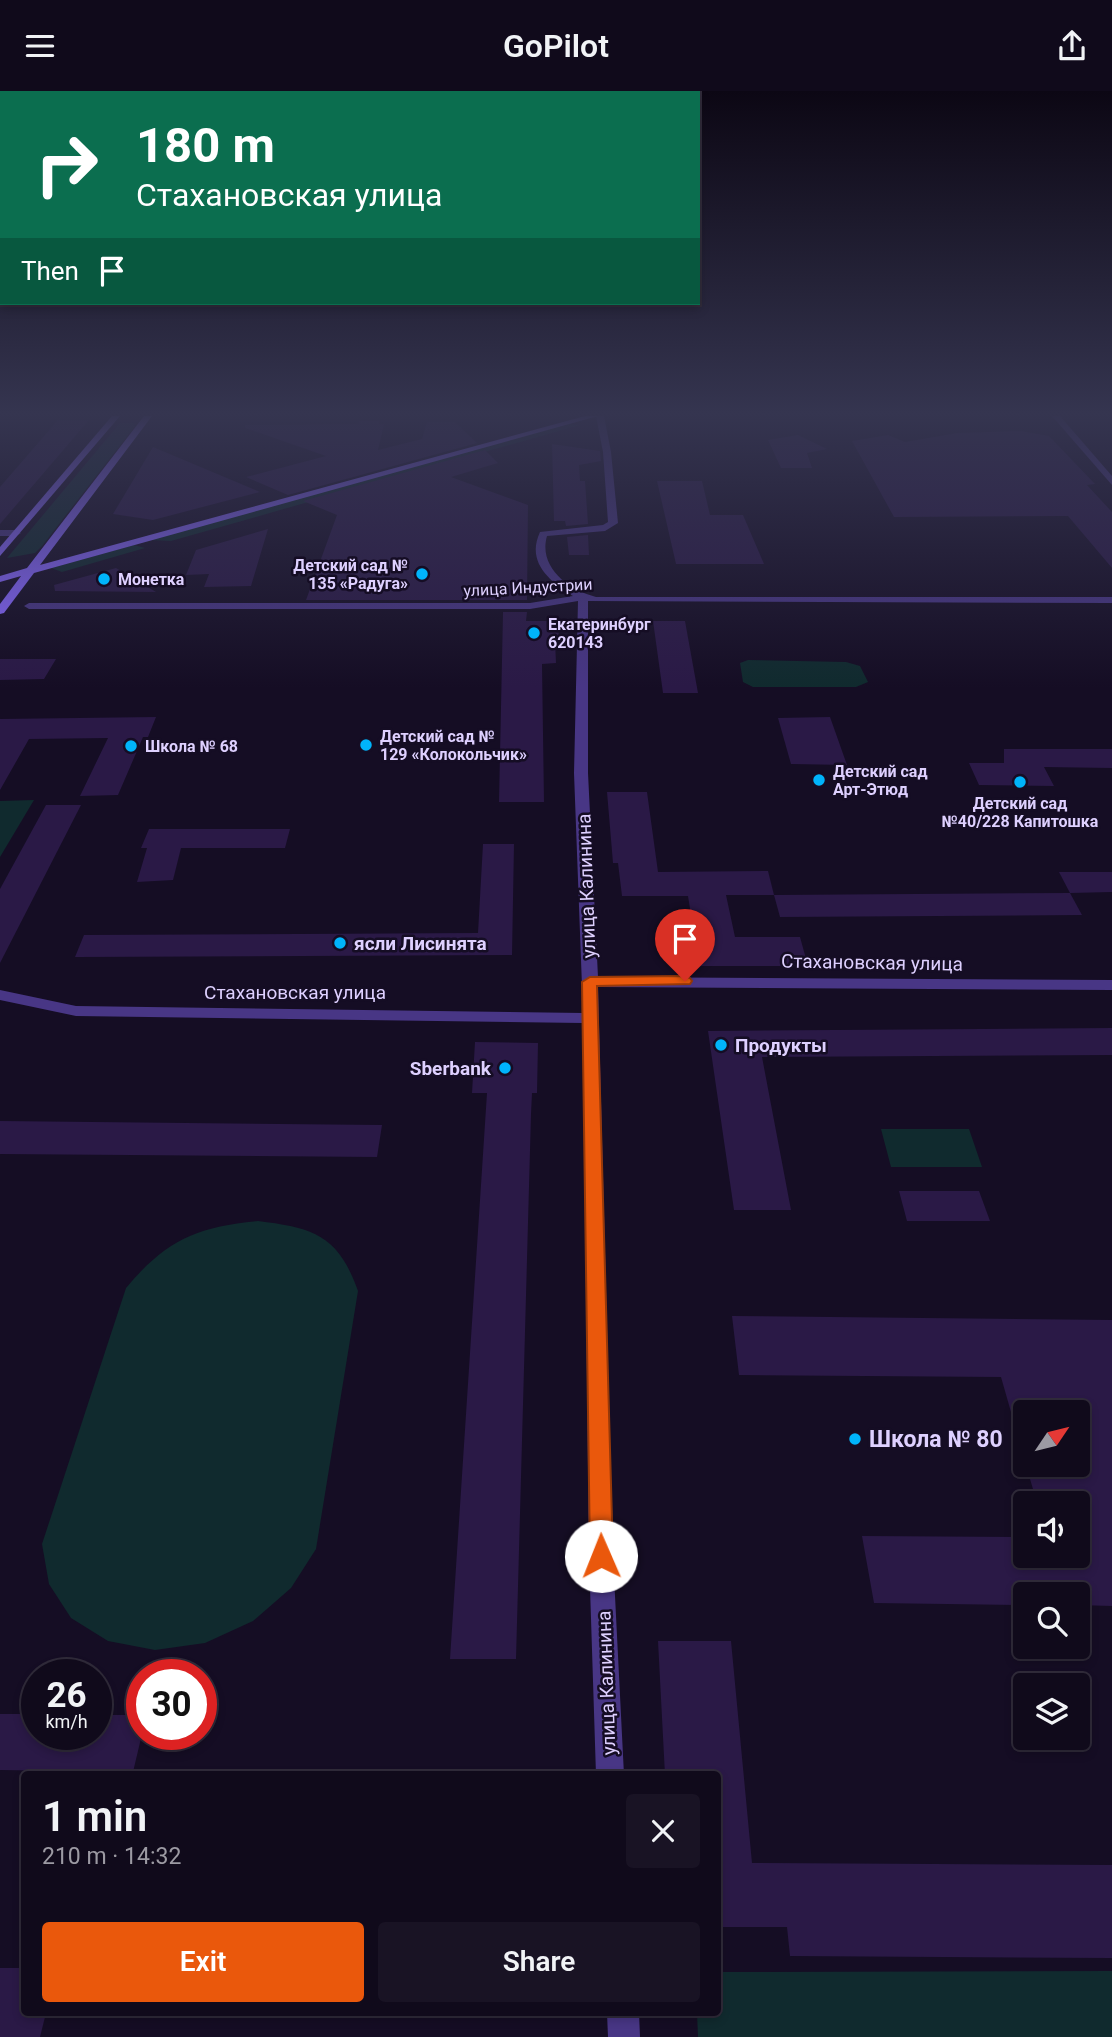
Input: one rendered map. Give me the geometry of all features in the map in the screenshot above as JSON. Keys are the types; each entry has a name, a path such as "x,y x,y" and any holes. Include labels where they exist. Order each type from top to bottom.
{"main road":[{"path":"0,553 38,507"},
{"path":"0,611 79,507"},
{"path":"0,579 264,507"}],"street":[{"path":"583,597 548,573 541,563 541,537 555,531 604,528 613,523 612,507"},
{"path":"0,533 16,533"},
{"name":"улица Индустрии","path":"29,607 530,606 583,597 631,600 1112,600"},
{"name":"улица Калинина","path":"583,597 581,772 590,982 601,1542 610,1771"},
{"name":"Стахановская улица","path":"590,982 1112,985"},
{"name":"Стахановская улица","path":"0,995 76,1011 591,1019"},
{"path":"623,2016 624,2037"}],"green space":[{"path":"50,507 72,507 35,553 7,558"},
{"path":"269,507 292,507 171,541 149,540"},
{"path":"134,545 145,548 62,572 51,568"},
{"path":"748,660 846,662 860,666 868,682 856,687 753,687 743,682 740,663"},
{"path":"34,800 0,857 0,801"},
{"path":"881,1129 969,1129 982,1167 891,1167"},
{"path":"258,1221 294,1227 322,1238 342,1257 358,1291 316,1549 291,1588 253,1621 205,1643 155,1650 108,1641 71,1618 49,1584 42,1544 126,1288 155,1258 184,1239 217,1227"},
{"path":"1112,1971 1112,2037 698,2037 697,2016 721,2016 721,1972"}],"building":[{"path":"0,507 15,507 0,524"},
{"path":"117,507 203,507 153,520 113,514"},
{"path":"317,507 528,507 527,600 306,600 337,515"},
{"path":"554,507 587,507 588,524 566,526 565,521 554,521"},
{"path":"663,507 708,507 710,515 743,515 764,564 676,564"},
{"path":"888,507 1107,507 1112,512 1112,568 1068,516 894,517"},
{"path":"268,529 251,586 204,587 209,574 186,575 196,550"},
{"path":"588,535 589,555 569,555 567,537"},
{"name":"Монетка","path":"116,568 156,592 55,591 54,585"},
{"path":"503,612 527,612 526,621 558,621 556,663 542,664 544,802 499,802"},
{"path":"653,621 685,621 698,693 663,693"},
{"path":"0,659 56,659 44,679 0,680"},
{"path":"156,717 148,737 143,737 118,795 80,796 108,738 29,739 0,790 0,719"},
{"path":"830,717 847,765 791,764 778,718"},
{"path":"1004,749 1112,749 1112,768 1044,767 1054,786 979,785 969,763 1004,763"},
{"path":"607,792 647,792 658,872 768,871 774,895 726,895 735,937 800,937 808,966 699,966 688,896 622,896 618,863 613,863"},
{"path":"46,805 81,805 0,963 0,889"},
{"path":"149,829 290,829 285,848 181,848 173,880 137,882 147,848 141,848"},
{"path":"483,844 514,844 512,955 75,957 84,935 478,933"},
{"path":"1059,872 1112,872 1112,892 1070,893"},
{"path":"1070,893 1082,915 780,917 774,895"},
{"path":"1112,1028 1112,1055 762,1057 791,1210 734,1210 708,1031"},
{"path":"475,1042 538,1043 537,1093 532,1093 531,1114 516,1659 450,1659 487,1093 472,1093"},
{"path":"0,1121 382,1125 377,1157 0,1154"},
{"path":"899,1191 979,1191 990,1221 907,1221"},
{"path":"732,1316 1112,1320 1112,1606 1090,1605 1090,1582 1013,1582 1013,1605 874,1603 862,1536 1013,1537 1013,1568 1090,1568 1090,1491 1034,1491 1029,1477 1090,1477 1090,1400 1013,1400 1011,1412 1001,1377 739,1375"},
{"path":"658,1641 731,1641 752,1863 1112,1865 1112,1958 790,1956 787,1927 721,1927 721,1771 665,1771"},
{"path":"0,1714 21,1714 21,1750 112,1750 112,1715 126,1715 126,1750 138,1750 133,1771 0,1770"},
{"path":"0,1968 21,1968 21,2016 45,2016 40,2037 0,2037"}],"place":[{"name":"Детский сад № 135 «Радуга»","path":"422,574"},
{"name":"Монетка","path":"104,579"},
{"name":"Екатеринбург 620143","path":"534,633"},
{"name":"Детский сад № 129 «Колокольчик»","path":"366,745"},
{"name":"Школа № 68","path":"131,746"},
{"name":"Детский сад Арт-Этюд","path":"819,780"},
{"name":"Детский сад №40/228 Капитошка","path":"1020,782"},
{"name":"ясли Лисинята","path":"340,943"},
{"name":"Продукты","path":"721,1045"},
{"name":"Sberbank","path":"505,1068"},
{"name":"Школа № 80","path":"855,1439"}],"route":[{"path":"601,1556 590,982 685,981"}]}
